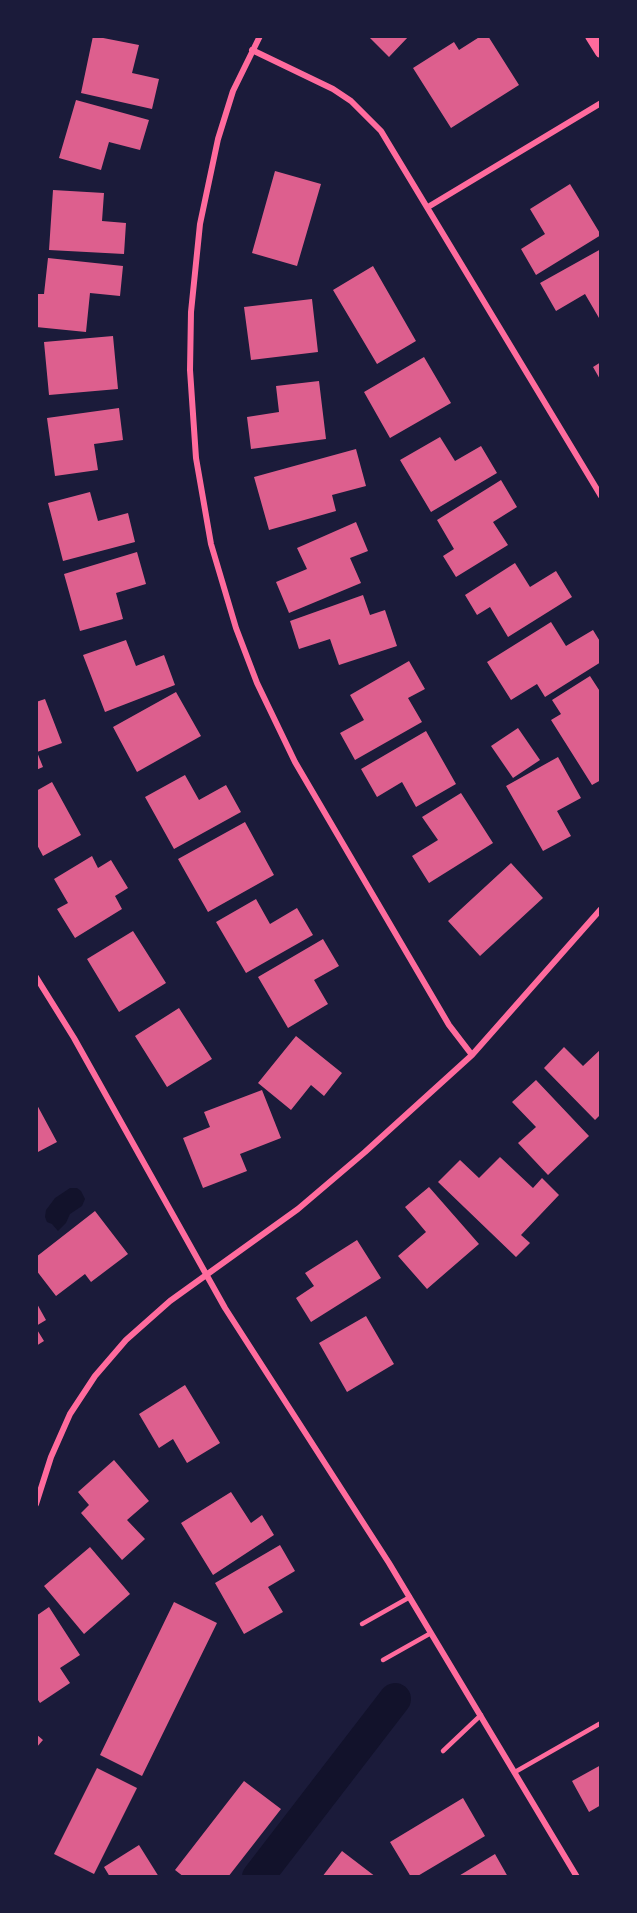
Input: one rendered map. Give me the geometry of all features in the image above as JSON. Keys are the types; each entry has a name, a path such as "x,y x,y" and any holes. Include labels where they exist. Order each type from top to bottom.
{"main road":[{"path":"591,36 601,52"}],"street":[{"path":"260,36 233,91 218,139 200,224 190,312 190,370 196,458 211,544 236,628 257,683 295,762 449,1025 472,1055"},
{"path":"252,50 333,89 351,101 381,131 601,496"},
{"path":"428,207 601,103"},
{"path":"36,1504 70,1414 95,1376 134,1332 170,1301 298,1209 365,1152 472,1055 601,909"},
{"path":"36,977 74,1038 206,1275 432,1633 578,1877"},
{"path":"36,994 43,989"}],"lane":[{"path":"362,1624 410,1598"},
{"path":"384,1660 432,1633"},
{"path":"443,1751 481,1715"},
{"path":"515,1772 601,1723"}],"shaded area":[{"path":"70,1188 77,1188 85,1199 82,1206 70,1214 66,1223 58,1231 47,1222 46,1210 55,1198"}],"building":[{"path":"93,36 139,45 132,73 159,79 152,109 81,93"},
{"path":"368,36 409,36 389,57"},
{"path":"481,36 488,36 519,85 451,128 413,68 454,42 459,50"},
{"path":"76,100 149,120 140,150 109,142 101,170 59,158"},
{"path":"275,171 321,184 297,266 252,253"},
{"path":"570,184 601,235 536,275 521,249 545,234 530,209"},
{"path":"53,190 104,193 102,221 126,223 124,254 49,250"},
{"path":"601,249 601,317 599,318 585,294 556,311 540,283"},
{"path":"48,258 123,266 120,296 90,293 86,332 36,327 36,294 44,294"},
{"path":"373,266 416,341 377,364 333,290"},
{"path":"312,299 318,352 251,360 244,307"},
{"path":"113,336 118,389 49,395 44,342"},
{"path":"424,357 451,403 390,438 364,392"},
{"path":"601,362 601,381 593,367"},
{"path":"319,381 326,439 251,449 247,417 279,412 276,386"},
{"path":"119,408 123,440 94,444 98,470 55,476 47,418"},
{"path":"440,437 455,461 481,446 497,473 431,512 400,460"},
{"path":"356,449 366,486 332,495 336,511 269,530 254,477"},
{"path":"501,480 517,507 493,522 508,545 456,577 443,556 454,549 437,520"},
{"path":"90,492 98,521 128,513 135,542 63,561 48,503"},
{"path":"356,522 368,551 350,558 361,583 289,613 276,582 307,569 297,548"},
{"path":"137,552 146,584 116,593 123,619 80,631 64,574"},
{"path":"515,563 530,587 556,571 572,597 508,637 490,607 477,615 465,595"},
{"path":"363,595 370,615 385,610 397,646 339,665 330,639 299,649 290,621"},
{"path":"551,622 566,646 593,630 601,643 601,662 545,697 537,684 511,700 487,662"},
{"path":"126,640 136,666 164,655 175,685 105,712 83,655"},
{"path":"409,661 425,689 408,698 422,722 355,760 340,733 364,720 350,695"},
{"path":"590,676 601,693 601,780 592,785 551,720 561,714 552,700"},
{"path":"176,692 201,736 137,772 113,727"},
{"path":"45,699 62,743 37,752 43,767 36,770 36,702"},
{"path":"518,728 540,760 513,778 491,746"},
{"path":"426,731 456,784 416,807 402,782 377,797 361,769"},
{"path":"558,757 581,798 557,811 571,836 543,851 506,786"},
{"path":"185,775 199,800 226,785 241,812 174,849 145,797"},
{"path":"52,782 81,835 43,856 36,843 36,791"},
{"path":"461,793 493,843 429,883 412,856 438,840 422,817"},
{"path":"245,822 274,875 208,912 178,859"},
{"path":"92,856 98,868 111,860 128,888 115,896 122,909 75,938 57,909 68,903 54,879"},
{"path":"511,863 543,898 480,956 448,921"},
{"path":"256,899 270,924 297,908 313,935 246,973 216,922"},
{"path":"133,931 166,983 119,1012 87,959"},
{"path":"323,939 339,966 314,980 328,1004 288,1028 258,977"},
{"path":"179,1008 212,1059 167,1087 135,1036"},
{"path":"296,1036 342,1073 324,1096 311,1085 291,1110 258,1083"},
{"path":"564,1047 583,1066 601,1049 601,1114 595,1120 544,1068"},
{"path":"536,1080 589,1136 548,1175 518,1143 536,1127 512,1102"},
{"path":"262,1090 281,1138 240,1154 247,1171 203,1188 183,1138 210,1127 204,1112"},
{"path":"36,1103 57,1142 36,1153"},
{"path":"500,1157 533,1188 542,1178 559,1195 521,1235 530,1243 516,1257 438,1182 460,1160 479,1178"},
{"path":"429,1187 479,1244 427,1289 398,1256 426,1232 405,1207"},
{"path":"95,1211 128,1254 91,1282 85,1274 56,1296 36,1270 36,1257"},
{"path":"357,1240 381,1278 311,1322 296,1298 314,1286 305,1273"},
{"path":"36,1302 46,1320 36,1326"},
{"path":"366,1316 394,1364 347,1392 319,1343"},
{"path":"36,1328 44,1341 36,1346"},
{"path":"185,1385 220,1443 187,1463 173,1439 159,1448 139,1414"},
{"path":"114,1460 149,1501 127,1520 145,1539 122,1560 81,1513 89,1505 78,1492"},
{"path":"231,1492 251,1523 262,1515 274,1535 213,1575 181,1523"},
{"path":"280,1545 295,1571 268,1587 283,1612 244,1634 215,1583"},
{"path":"90,1547 130,1594 84,1634 44,1586"},
{"path":"174,1602 217,1623 142,1776 100,1755"},
{"path":"49,1607 80,1655 60,1668 70,1683 40,1703 36,1697 36,1616"},
{"path":"36,1734 43,1740 36,1748"},
{"path":"601,1765 601,1805 589,1812 572,1781"},
{"path":"97,1768 137,1788 94,1874 54,1854"},
{"path":"244,1781 281,1809 228,1877 184,1877 175,1870"},
{"path":"463,1798 485,1836 416,1877 411,1877 390,1842"},
{"path":"139,1845 159,1877 110,1877 104,1867"},
{"path":"342,1851 376,1877 322,1877"},
{"path":"495,1854 508,1877 457,1877"}],"waterway":[{"path":"258,1877 395,1699"}]}
